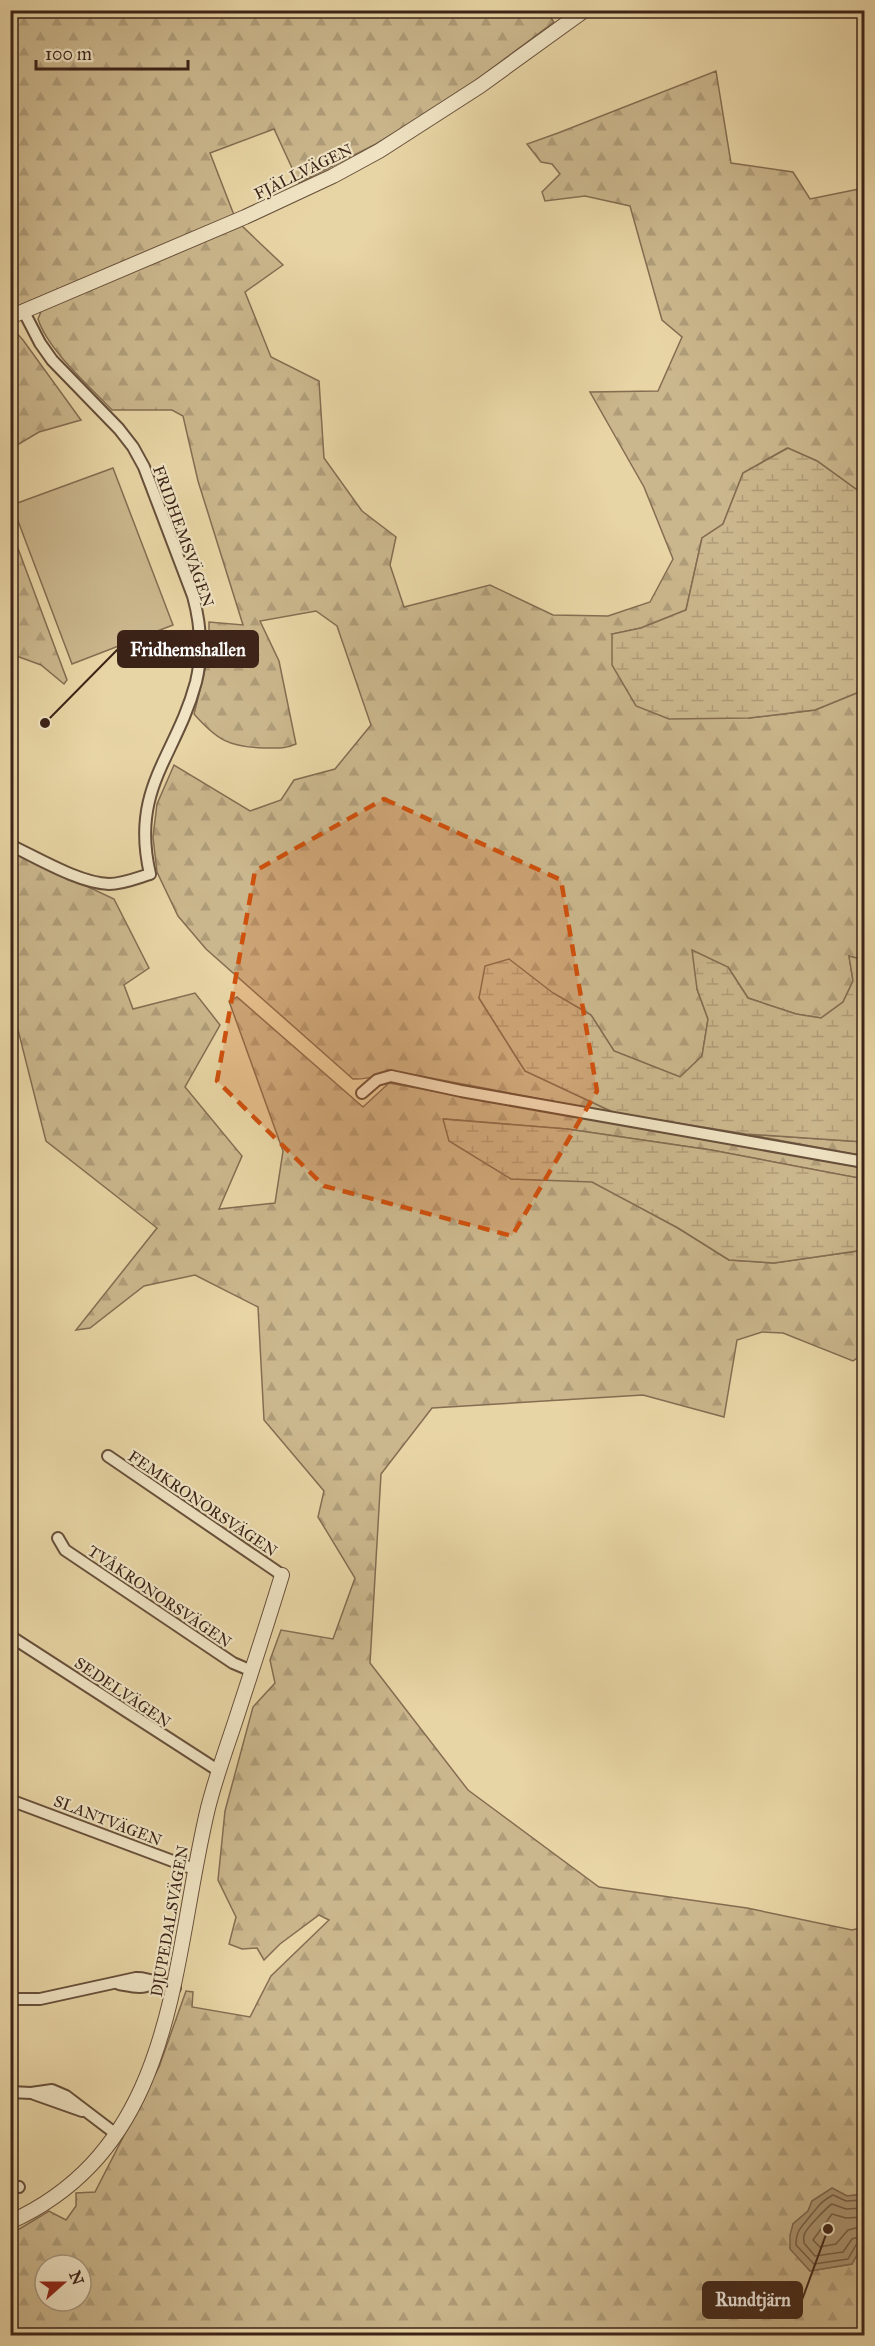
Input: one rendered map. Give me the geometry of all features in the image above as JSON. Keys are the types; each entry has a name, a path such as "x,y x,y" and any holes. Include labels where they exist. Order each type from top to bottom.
{"street":[{"name":"FJÄLLVÄGEN","path":"10,317 245,217 342,171 379,151 480,86 585,10"},
{"name":"FRIDHEMSVÄGEN","path":"10,845 78,876 99,883 112,884 150,874 146,851 145,817 150,793 196,683 200,655 198,617 183,568 144,467 119,429 52,360 24,312"},
{"path":"362,1093 377,1080 391,1076 461,1091 864,1162"},
{"name":"FEMKRONORSVÄGEN","path":"108,1456 282,1575"},
{"name":"TVÅKRONORSVÄGEN","path":"58,1538 65,1550 232,1663 252,1671"},
{"name":"DJUPEDALSVÄGEN","path":"10,2222 52,2199 81,2176 116,2134 143,2086 153,2062 175,1988 194,1869 219,1771 282,1575"},
{"name":"SEDELVÄGEN","path":"10,1636 219,1771"},
{"name":"SLANTVÄGEN","path":"10,1800 194,1869"},
{"path":"10,1999 40,1999 117,1983 135,1988 147,1987 153,1983 175,1988"},
{"path":"10,2092 31,2093 85,2112 116,2134"}],"highlighted area":[{"path":"384,799 561,880 597,1091 512,1236 324,1186 217,1081 255,871"}],"green space":[{"path":"545,10 554,22 455,96 376,144 299,183 274,129 210,153 234,215 11,309 11,11"},
{"path":"716,71 731,163 793,172 810,199 864,188 864,495 817,461 787,448 743,473 723,524 702,538 686,610 641,628 612,634 749,718 815,710 864,690 864,960 849,956 853,981 843,1002 821,1018 796,1014 748,998 728,967 697,989 708,1019 702,1056 680,1077 614,1051 591,1015 553,993 479,998 525,1071 615,1113 399,1072 353,1079 206,949 178,916 157,872 153,837 157,804 174,765 250,811 281,800 294,780 335,769 371,725 337,626 316,611 260,621 279,661 296,744 276,748 233,744 217,736 202,723 194,714 209,654 209,622 243,625 198,481 183,416 172,410 112,410 60,355 43,331 38,319 42,309 242,226 283,265 245,292 271,357 319,381 324,458 362,511 396,537 390,565 404,607 490,585 553,615 608,616 650,602 673,559 644,487 590,392 658,391 682,337 662,320 630,206 585,196 545,201 542,192 560,174 552,164 541,162 527,144"},
{"path":"11,327 81,420 39,432 12,448 11,457"},
{"path":"788,448 817,461 864,495 864,690 815,710 749,718 669,719 636,706 612,665 612,634 641,628 686,610 702,538 723,524 743,473"},
{"path":"113,468 173,625 72,664 12,505"},
{"path":"10,527 67,680 64,684 41,665 11,654"},
{"path":"10,850 114,899 149,968 124,985 133,1009 195,993 220,1025 185,1087 242,1156 219,1209 275,1203 283,1151 229,1001 237,997 363,1107 389,1083 864,1168 864,1179 711,1150 567,1129 444,1119 511,1179 592,1181 678,1228 729,1260 774,1263 864,1250 864,1353 853,1361 783,1333 762,1332 737,1340 724,1417 643,1395 432,1408 381,1474 370,1663 468,1790 599,1887 747,1908 852,1930 864,1927 864,2194 847,2196 832,2188 812,2201 808,2211 793,2224 790,2248 810,2271 852,2264 860,2249 864,2247 864,2335 11,2335 11,2234 49,2211 66,2220 76,2206 76,2193 95,2192 159,2067 186,1991 193,1992 192,2007 250,2017 271,1976 329,1920 319,1915 280,1944 264,1960 257,1948 242,1949 229,1944 236,1917 218,1880 225,1811 253,1707 275,1683 270,1660 281,1630 333,1639 355,1578 318,1517 324,1491 264,1420 258,1307 195,1275 144,1286 90,1328 76,1330 157,1228 46,1141 11,1002"},
{"path":"692,950 728,967 748,998 796,1014 821,1018 843,1002 853,981 849,956 864,960 864,1142 746,1134 615,1113 525,1071 479,998 485,966 509,959 553,993 591,1015 614,1051 680,1077 702,1056 708,1019 697,989"},
{"path":"443,1119 567,1129 711,1150 864,1179 864,1250 774,1263 729,1260 678,1228 592,1182 511,1179 449,1141"},
{"path":"746,1134 864,1142 864,1156"}],"water":[{"path":"832,2188 847,2196 864,2194 864,2247 860,2249 852,2264 810,2271 790,2249 790,2235 793,2224 808,2211 812,2201"}],"place":[{"name":"Fridhemshallen","path":"45,723"},
{"name":"Rundtjärn","path":"828,2229"}]}
